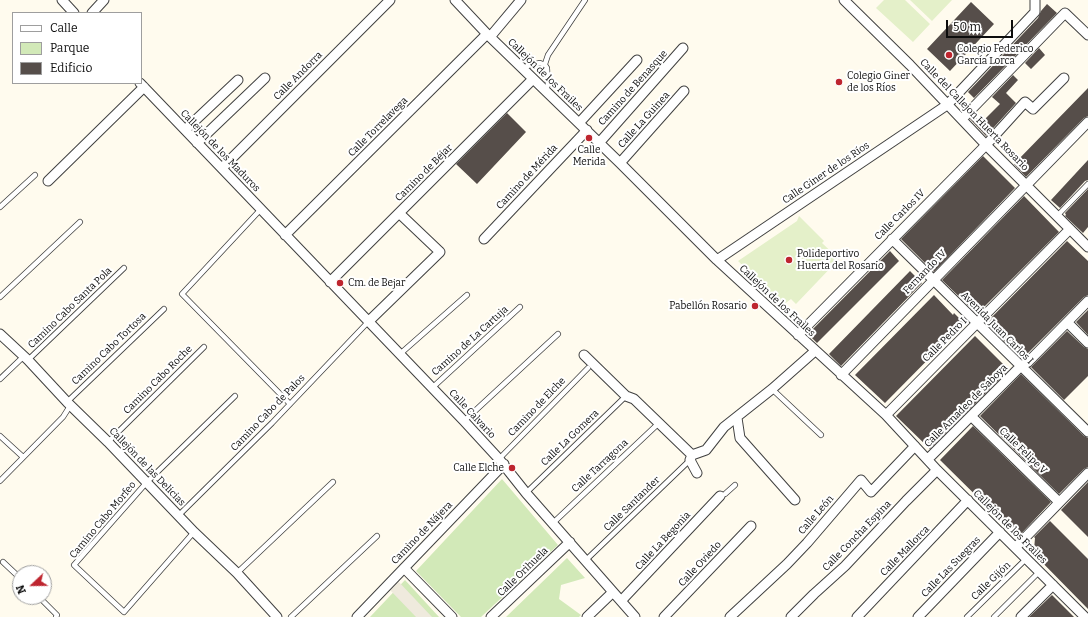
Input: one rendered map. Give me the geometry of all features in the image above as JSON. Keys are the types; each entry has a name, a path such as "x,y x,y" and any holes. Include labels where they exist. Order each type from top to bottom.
{"street":[{"path":"62,0 73,12"},
{"path":"93,12 104,0"},
{"name":"Calle Andorra","path":"222,168 390,0"},
{"name":"Callejón de los Frailes","path":"456,0 489,36 620,162 716,260 886,415 938,470 1085,617"},
{"name":"Calle Torrelavega","path":"285,235 489,36 521,0"},
{"name":"Calle del Callejon Huerta Rosario","path":"844,0 910,65 947,105 1070,229 1086,240"},
{"name":"Calle Giner de los Ríos","path":"716,260 947,105 1035,12 1035,0"},
{"path":"962,119 1065,13 1088,35"},
{"name":"Camino de Benasque","path":"600,143 683,48"},
{"path":"579,123 637,60"},
{"path":"198,143 265,78"},
{"name":"Calle Carlos IV","path":"798,335 986,144 1025,102 1033,109 1064,78"},
{"name":"Camino de Béjar","path":"330,282 533,79"},
{"path":"185,130 238,80"},
{"path":"48,181 142,85"},
{"name":"Callejón de los Maduros","path":"142,85 285,235"},
{"name":"Calle La Guinea","path":"620,162 684,91"},
{"name":"Fernando IV","path":"841,375 1088,122"},
{"name":"Camino de Mérida","path":"484,239 587,130"},
{"path":"369,321 440,252 399,213"},
{"name":"Calle Pedro I","path":"886,415 1070,229"},
{"name":"Calle Calvario","path":"285,235 369,321 502,462 526,492 635,617"},
{"name":"Avenida Juan Carlos I","path":"892,240 1088,432"},
{"name":"Calle Amadeo de Saboya","path":"928,459 1020,367 1028,362 1088,302"},
{"path":"1068,323 1088,343"},
{"name":"Callejón de las Delicias","path":"0,334 25,358 68,404 108,442 194,532 237,573 277,617"},
{"path":"691,457 706,450 724,427 772,389 815,351"},
{"path":"584,355 626,396 634,399 660,422 691,457 697,473"},
{"name":"Calle Felipe V","path":"971,416 1059,502"},
{"path":"737,418 740,438 795,500"},
{"name":"Calle León","path":"730,617 787,564 861,480 871,492 915,446"},
{"name":"Camino de Nájera","path":"357,617 502,462"},
{"name":"Calle Concha Espina","path":"791,617 845,566 906,501 938,470"},
{"path":"1016,547 1088,473"},
{"name":"Calle La Begonia","path":"621,601 720,496"},
{"name":"Calle Mallorca","path":"857,617 968,500"},
{"name":"Calle Oviedo","path":"664,617 751,526"},
{"name":"Calle Las Suegras","path":"918,617 1000,532"},
{"name":"Calle Orihuela","path":"491,617 570,542"},
{"path":"404,568 452,617"},
{"path":"1021,617 1053,585"},
{"path":"587,617 613,592"}],"lane":[{"path":"545,91 548,85 547,68 545,64 548,55 585,0"},
{"path":"523,70 527,66 540,63 545,64"},
{"path":"0,207 35,175"},
{"path":"1057,216 1088,184"},
{"path":"261,209 182,294 290,404"},
{"path":"0,297 80,222"},
{"name":"Camino Cabo Santa Pola","path":"0,379 124,268"},
{"path":"400,354 467,296"},
{"name":"Camino de La Cartuja","path":"432,388 520,307"},
{"name":"Camino Cabo Tortosa","path":"0,481 63,417 68,404 164,309"},
{"name":"Camino Cabo de Palos","path":"179,515 290,404 369,321"},
{"path":"464,421 558,334"},
{"name":"Camino Cabo Roche","path":"108,442 204,347"},
{"name":"Camino de Elche","path":"502,462 588,368"},
{"path":"772,389 821,435"},
{"path":"147,482 235,396"},
{"name":"Calle La Gomera","path":"526,492 626,396"},
{"name":"Calle Tarragona","path":"553,523 660,422"},
{"path":"0,436 23,457"},
{"name":"Calle Santander","path":"586,560 691,457"},
{"name":"Camino Cabo Morfeo","path":"147,482 74,565 124,612 194,532"},
{"path":"237,573 333,482"},
{"path":"720,496 725,494 735,485"},
{"path":"292,617 377,536"},
{"name":"Calle Gijón","path":"967,617 1027,558"},
{"path":"3,562 12,570"},
{"path":"994,617 1040,572"},
{"path":"47,605 58,615 56,617"}],"green space":[{"path":"884,0 905,0 930,24 913,42 876,8"},
{"path":"910,0 952,0 932,21"},
{"name":"Polideportivo Huerta del Rosario","path":"799,216 824,241 822,243 839,259 796,304 791,299 783,305 738,261 797,221"},
{"path":"502,479 558,545 481,617 461,617 416,571"},
{"path":"567,558 585,578 561,585 559,599 581,615 579,617 506,617"},
{"path":"405,580 439,617 370,617"}],"shaded area":[{"path":"398,581 432,617 416,617 389,589"}],"building":[{"path":"971,2 994,24 950,71 927,49"},
{"path":"1047,4 1057,13 974,98 968,92 1038,18 1041,11"},
{"path":"1039,48 1045,55 1031,69 1025,63"},
{"path":"1013,75 1018,80 1006,93 1016,103 986,136 970,119 974,115 981,123 1000,104 992,97"},
{"path":"1088,88 1088,116 1084,118 1026,177 1014,164"},
{"path":"507,113 526,132 477,184 456,164"},
{"path":"983,156 1015,188 934,272 901,239"},
{"path":"1088,160 1088,180 1085,181 1060,208 1051,200"},
{"path":"1088,189 1088,227 1083,233 1065,216 1065,213"},
{"path":"1024,196 1059,232 977,314 942,280"},
{"path":"1067,241 1088,261 1088,295 1084,297 1022,359 986,323"},
{"path":"890,251 899,261 817,343 808,334"},
{"path":"910,271 922,283 841,366 829,354"},
{"path":"934,295 953,315 954,313 964,323 885,403 855,375"},
{"path":"1088,310 1088,335 1076,322"},
{"path":"1067,331 1088,349 1088,376 1064,400 1031,367"},
{"path":"975,336 1009,370 930,449 896,416"},
{"path":"1021,374 1084,436 1088,438 1088,467 1084,469 1059,494 980,416"},
{"path":"973,426 1051,502 1018,537 940,460"},
{"path":"1088,482 1088,537 1061,510"},
{"path":"1050,521 1088,559 1088,609 1031,551 1034,550 1034,537"},
{"path":"1052,595 1074,617 1029,617"}],"place":[{"name":"Colegio Federico García Lorca","path":"949,55"},
{"name":"Colegio Giner de los Ríos","path":"839,82"},
{"name":"Calle Merida","path":"589,138"},
{"name":"Polideportivo Huerta del Rosario","path":"789,260"},
{"name":"Cm. de Bejar","path":"340,283"},
{"name":"Pabellón Rosario","path":"755,306"},
{"name":"Calle Elche","path":"512,468"}]}
